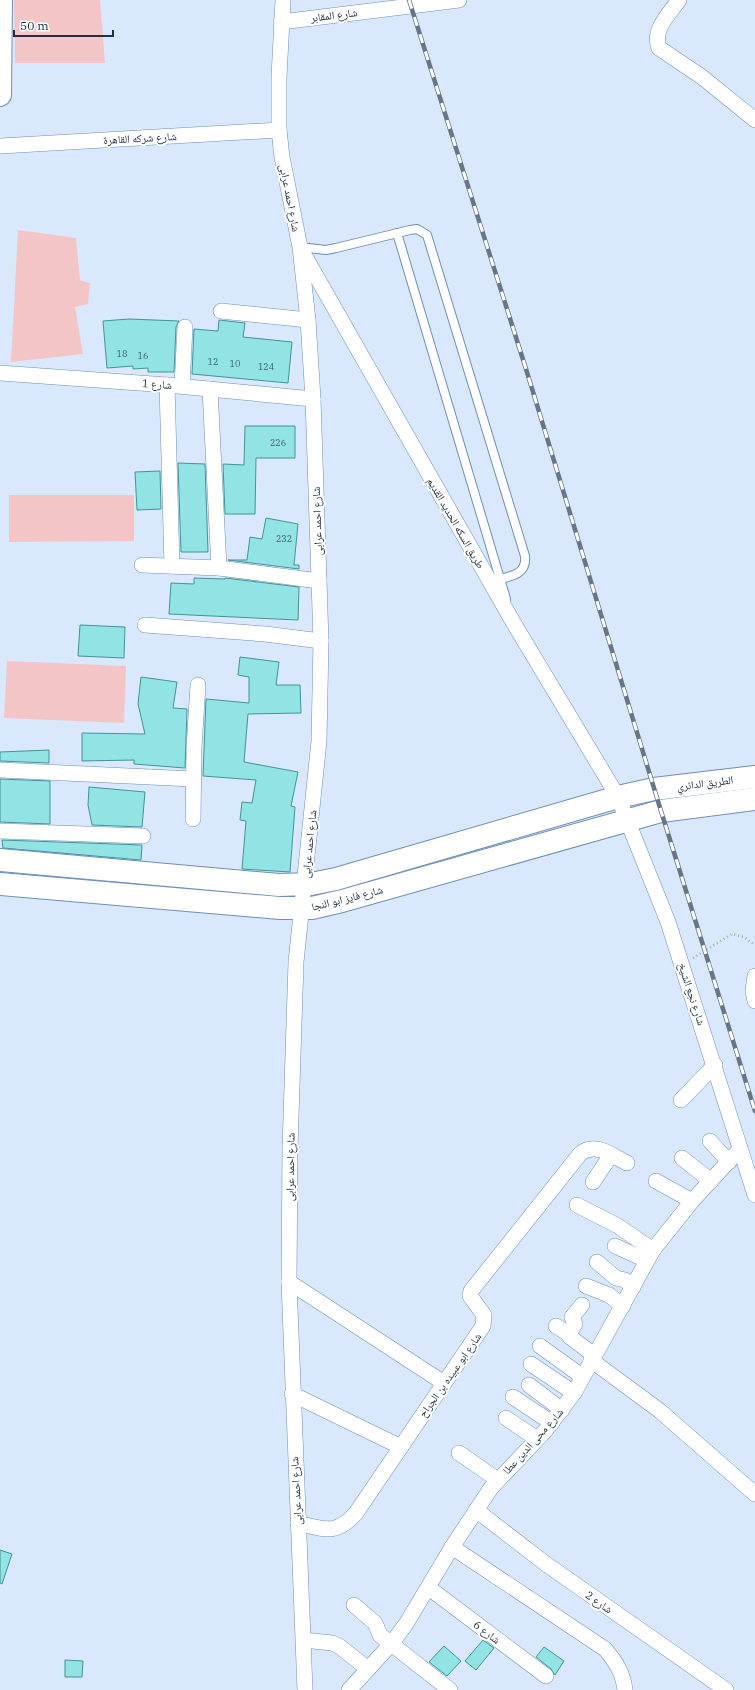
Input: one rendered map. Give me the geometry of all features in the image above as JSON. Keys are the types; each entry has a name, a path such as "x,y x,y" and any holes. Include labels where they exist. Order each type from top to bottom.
{"main road":[{"path":"0,95 1,0"},
{"name":"الطريق الدائري","path":"654,789 755,777"},
{"name":"شارع فايز ابو النجا","path":"0,860 280,885 305,884 336,878 618,797 654,789"},
{"name":"الطريق الدائري","path":"661,811 755,799"},
{"name":"شارع فايز ابو النجا","path":"0,884 300,908 342,901 661,811"}],"street":[{"name":"شارع احمد عرابى","path":"283,0 281,22 279,130 282,157 300,247 308,320 313,399 321,641 319,740 305,884 300,908 292,1069 289,1282 292,1394 305,1690"},
{"name":"شارع المقابر","path":"281,22 459,0"},
{"path":"679,0 657,32 656,40 659,48 702,78 755,120"},
{"name":"شارع شركه القاهرة","path":"0,146 279,130"},
{"name":"طريق السكه الحديد القديم","path":"300,247 513,622 618,797"},
{"path":"221,311 308,320"},
{"path":"172,566 175,385 185,327"},
{"name":"شارع 1","path":"0,374 175,385 313,399"},
{"path":"210,389 219,568"},
{"path":"142,565 219,568 319,581"},
{"path":"145,625 265,634 321,641"},
{"path":"193,818 193,779 198,685"},
{"path":"0,770 193,779"},
{"name":"شارع نجع الشيخ","path":"618,797 668,922 683,965 755,1195"},
{"path":"0,831 144,836"},
{"path":"755,976 753,991 755,1001"},
{"path":"681,1100 715,1065"},
{"path":"710,1141 729,1162"},
{"name":"شارع ابو عبيده بن الجراح","path":"298,1523 325,1530 339,1528 345,1525 356,1513 483,1326 485,1321 484,1315 470,1296 470,1291 580,1154 585,1150 596,1148 627,1163"},
{"name":"شارع محى الدين عطا","path":"355,1688 368,1669 391,1644 406,1624 429,1588 452,1547 498,1480 552,1423 574,1393 634,1287 650,1255 692,1201 740,1149"},
{"path":"593,1182 612,1155"},
{"path":"682,1158 711,1181"},
{"path":"656,1181 692,1201"},
{"path":"577,1205 586,1217 631,1234 650,1255"},
{"path":"615,1246 650,1255"},
{"path":"597,1262 616,1278 623,1279 634,1287"},
{"path":"289,1282 444,1382"},
{"path":"586,1286 609,1294 623,1306"},
{"path":"569,1334 575,1324 572,1317 582,1305"},
{"path":"556,1326 569,1334 571,1339 660,1411 755,1494"},
{"path":"540,1346 583,1377"},
{"path":"531,1364 574,1393"},
{"path":"529,1385 562,1410"},
{"path":"292,1394 401,1447"},
{"path":"514,1397 552,1423"},
{"path":"506,1418 537,1439"},
{"path":"459,1453 498,1480"},
{"name":"شارع 2","path":"476,1510 570,1581 726,1690"},
{"path":"452,1547 605,1649 616,1663 624,1678 624,1690"},
{"name":"شارع 6","path":"429,1588 546,1676"},
{"path":"354,1605 375,1623 378,1633 450,1690"},
{"path":"304,1640 332,1643 368,1669"}],"lane":[{"path":"300,247 326,250 417,229 422,231 430,239 525,556 525,565 520,572 500,579"},
{"path":"397,233 513,622"}],"path":[{"path":"683,965 732,934 744,937 755,945"}],"shaded area":[{"path":"14,0 100,0 105,63 15,63"},
{"path":"18,230 76,238 80,280 90,283 88,304 75,307 83,354 11,362"},
{"path":"9,495 134,495 134,541 9,542"},
{"path":"7,661 126,666 124,723 4,718"}],"building":[{"path":"129,319 179,321 176,327 174,372 148,372 148,368 133,369 133,366 107,368 103,321"},
{"path":"219,320 245,323 243,337 292,342 288,383 192,374 194,329 218,331"},
{"path":"245,426 295,426 295,458 256,458 255,514 225,514 223,464 244,465"},
{"path":"178,463 205,464 208,552 181,552"},
{"path":"160,471 161,509 137,510 135,472"},
{"path":"266,518 298,524 294,565 299,565 299,569 228,560 247,560 250,537 262,539"},
{"path":"194,578 225,578 299,587 298,620 169,614 171,583 194,584"},
{"path":"80,625 125,627 124,658 78,656"},
{"path":"240,657 279,662 276,685 300,685 301,713 248,714 244,762 298,772 291,806 295,807 290,872 242,869 246,821 240,820 242,802 252,803 256,780 203,776 206,699 249,703 249,677 238,675"},
{"path":"141,677 177,682 173,708 187,709 185,768 134,764 134,760 82,761 82,733 145,734 138,704"},
{"path":"49,750 49,763 0,761 0,752"},
{"path":"0,779 50,781 50,824 0,822"},
{"path":"89,787 145,792 142,827 92,825 88,805"},
{"path":"2,840 142,845 141,860 3,848"},
{"path":"0,1550 12,1554 2,1584 0,1583"},
{"path":"483,1640 494,1648 476,1670 465,1661"},
{"path":"444,1646 461,1661 447,1676 429,1662"},
{"path":"544,1647 564,1661 555,1675 551,1669 536,1657"},
{"path":"65,1660 83,1661 82,1677 65,1677"}],"railway":[{"path":"409,0 526,369 661,811 755,1111"}]}
